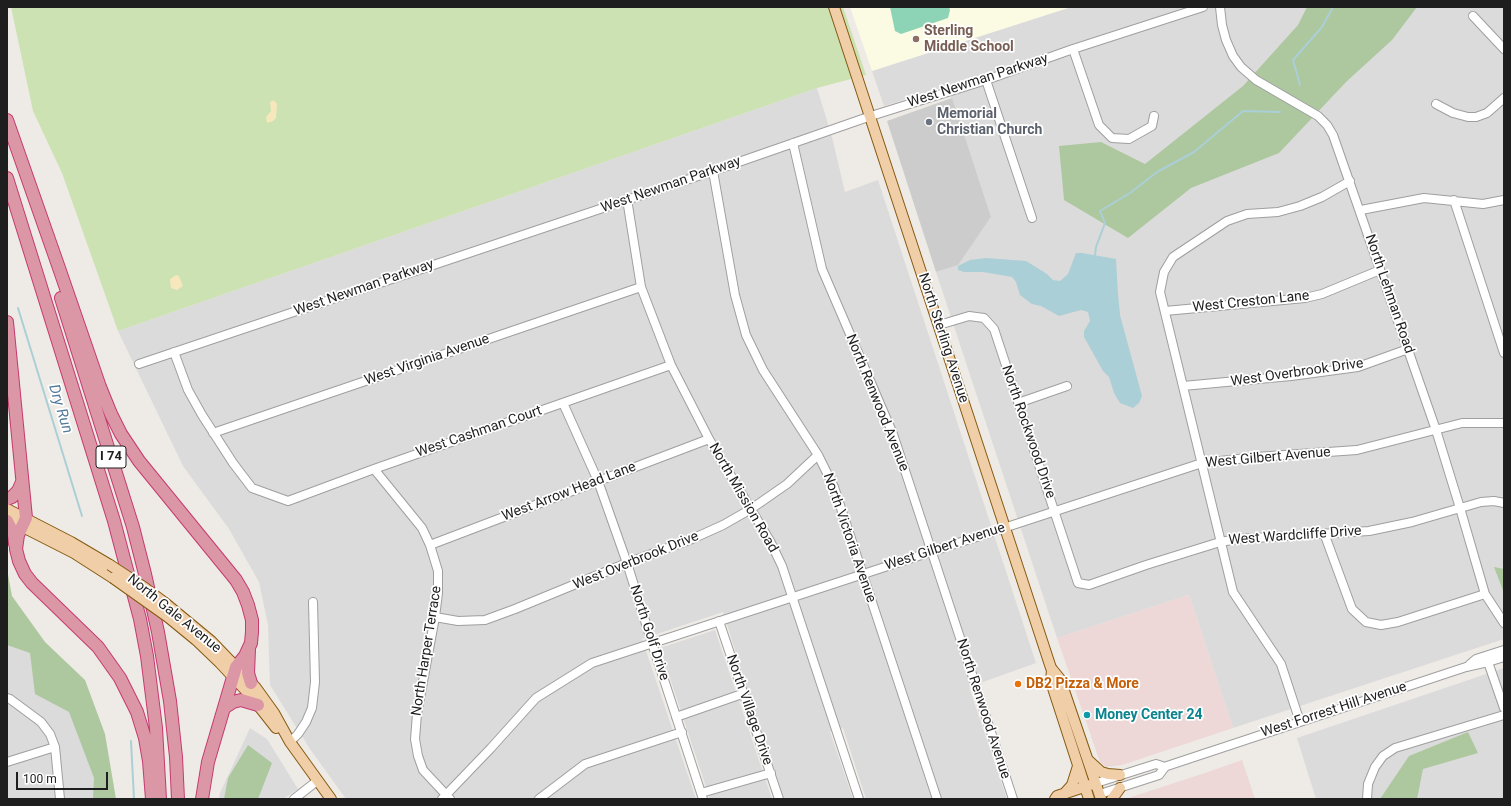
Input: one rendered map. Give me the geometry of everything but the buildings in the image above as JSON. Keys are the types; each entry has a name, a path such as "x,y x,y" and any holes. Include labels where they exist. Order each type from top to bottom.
{"highway":[{"path":"7,122 109,410 121,434 139,461 241,588 248,604 252,620 248,673 251,683"},
{"name":"I 74","path":"7,122 117,476 145,574 158,632 170,701 176,756 178,799"},
{"name":"I 74","path":"7,178 114,521 140,619 147,656 157,741 160,799"},
{"path":"7,322 22,482 24,522 18,535 16,549"},
{"path":"7,498 12,497 18,491 22,482"},
{"path":"7,520 14,535 20,564 32,583 98,647 122,681 137,712 145,738 149,761 152,799"},
{"path":"202,799 208,762 235,672 249,650"},
{"path":"224,708 233,702 240,700 258,705"}],"main road":[{"name":"North Sterling Avenue","path":"834,7 1052,669 1060,679 1100,797"},
{"name":"North Gale Avenue","path":"7,509 24,522 113,578 168,617 235,672 251,683 274,713 290,742 330,799"},
{"name":"North Gale Avenue","path":"7,520 24,522 75,544 138,583 165,603 202,633 235,672 258,705 290,742"},
{"name":"North Sterling Avenue","path":"1052,669 1050,682 1085,787 1087,799"},
{"path":"1089,761 1101,772 1120,775"},
{"path":"1064,794 1072,785 1078,766"},
{"name":"West Forrest Hill Avenue","path":"1055,799 1057,796 1096,783"},
{"path":"1112,799 1120,788"},
{"name":"West Forrest Hill Avenue","path":"1087,799 1100,797"}],"street":[{"name":"West Newman Parkway","path":"139,364 713,171 871,116 986,80 1073,49 1203,7"},
{"name":"North Lehman Road","path":"1219,7 1226,40 1233,56 1241,67 1256,80 1318,116 1327,125 1333,135 1361,210 1380,270 1436,430 1485,594 1504,623"},
{"path":"1472,16 1504,49"},
{"path":"1073,49 1099,125 1112,138 1129,139 1152,126 1154,116"},
{"path":"986,80 1032,218"},
{"path":"1436,104 1453,113 1468,117 1476,117 1487,113 1504,98"},
{"name":"North Renwood Avenue","path":"794,143 822,269 893,434 1013,799"},
{"name":"North Victoria Avenue","path":"713,171 735,295 746,336 763,370 818,456 834,487 937,799"},
{"path":"1300,722 1281,664 1233,592 1160,292 1164,272 1173,257 1227,221 1247,214 1278,212 1300,206 1322,197 1350,181"},
{"path":"1361,210 1424,198 1483,204 1504,200"},
{"name":"North Mission Road","path":"627,199 641,287 671,365 708,439 770,541 782,566 859,799"},
{"path":"1454,200 1504,353"},
{"name":"West Creston Lane","path":"1165,311 1305,298 1322,294 1380,270"},
{"name":"West Virginia Avenue","path":"214,433 641,287"},
{"name":"North Rockwood Drive","path":"939,325 969,316 984,318 994,329 1078,583 1089,585"},
{"name":"West Overbrook Drive","path":"1183,386 1291,376 1358,367 1408,349"},
{"path":"174,352 188,390 214,433"},
{"name":"West Cashman Court","path":"214,433 233,463 252,488 288,500 671,365"},
{"path":"1018,403 1067,386"},
{"name":"North Golf Drive","path":"563,403 598,481 627,563 702,796"},
{"name":"West Gilbert Avenue","path":"446,798 536,698 592,663 1202,463 1256,457 1357,450 1462,423 1504,424"},
{"name":"West Arrow Head Lane","path":"430,545 708,439"},
{"name":"West Overbrook Drive","path":"435,617 458,621 485,620 717,528 751,509 787,484 818,456"},
{"name":"North Harper Terrace","path":"374,469 422,528 430,545 438,571 438,593 435,617 417,714 415,739 418,756 423,770 446,798"},
{"name":"West Wardcliffe Drive","path":"1089,585 1146,565 1220,542 1238,539 1369,531 1412,522 1480,502 1494,501 1504,504"},
{"path":"1324,534 1352,609 1366,622 1381,625 1398,622 1485,594"},
{"path":"290,742 302,728 312,708 315,682 314,602"},
{"name":"North Village Drive","path":"718,621 779,799"},
{"path":"1466,667 1476,660 1504,650"},
{"name":"West Forrest Hill Avenue","path":"1100,797 1120,788 1159,775 1165,767 1466,667 1504,657"},
{"path":"1488,662 1504,708"},
{"path":"676,717 742,694"},
{"path":"7,698 41,722 50,734 55,747 60,799"},
{"path":"1367,799 1368,784 1375,767 1383,756 1395,748 1504,714"},
{"path":"539,799 585,764 682,732"},
{"path":"7,762 55,747"},
{"name":"West Forrest Hill Avenue","path":"1096,783 1156,764 1165,767"},
{"path":"702,796 771,773"},
{"path":"294,799 317,781"}],"shaded area":[{"name":"Sterling Middle School","path":"850,7 1071,7 872,71"},
{"path":"1071,7 1504,7 1504,639 1233,728 1189,595 1057,638 936,272 958,264 991,217 947,86 884,106 872,71"},
{"path":"817,88 832,137 845,192 878,180 1036,663 969,687 1007,799 866,799 843,728 830,732 853,799 782,799 723,612 642,639 696,799 346,799 310,749 270,685 268,625 259,582 229,529 183,466 118,331"},
{"path":"952,98 991,217 958,265 936,272 887,121"},
{"path":"1189,595 1233,728 1122,765 1106,767 1100,762 1057,638"},
{"path":"7,614 81,704 104,799 7,799"},
{"path":"715,630 772,799 710,799 660,648"},
{"path":"1504,668 1504,799 1316,799 1297,738"},
{"path":"250,728 267,739 298,789 283,799 219,799 220,793"},
{"path":"1242,760 1255,799 1125,799 1205,773"}],"green space":[{"path":"11,7 843,7 866,75 817,88 118,331 62,173 33,111"},
{"path":"890,7 949,7 950,10 948,18 901,34 895,31"},
{"path":"1307,7 1417,7 1392,40 1346,82 1279,153 1191,188 1128,238 1064,200 1059,146 1101,142 1145,164 1243,86 1298,25"},
{"path":"1494,567 1504,569 1504,593"},
{"path":"7,569 12,596 45,642 85,680 105,734 116,799 93,799 94,778 69,712 35,694 30,653 7,645"},
{"path":"1468,732 1478,753 1423,769 1417,799 1380,799 1409,756"},
{"path":"248,745 272,763 258,799 224,799 228,778"}],"sand":[{"path":"274,100 277,104 276,118 267,123 266,117 271,111 270,102"},
{"path":"176,275 179,276 183,286 177,290 171,288 170,281 170,279"}],"water":[{"path":"1076,253 1116,259 1120,315 1142,396 1139,403 1133,408 1120,403 1114,393 1109,377 1103,371 1084,337 1084,331 1090,321 1088,312 1081,310 1059,316 1041,306 1032,304 1020,295 1016,282 1012,277 983,272 964,272 958,270 958,266 970,260 986,258 1026,261 1047,274 1053,280 1060,281 1068,274"}],"waterway":[{"path":"1300,85 1293,60 1322,27 1333,7"},
{"path":"1095,255 1096,247 1105,223 1100,211 1130,193 1157,172 1194,152 1243,111 1280,112"},
{"name":"Dry Run","path":"18,308 82,516"},
{"name":"Dry Run","path":"131,741 134,799"}],"place":[{"name":"Sterling Middle School","path":"916,39"},
{"name":"Memorial Christian Church","path":"929,122"},
{"name":"DB2 Pizza & More","path":"1018,684"},
{"name":"Money Center 24","path":"1087,715"}]}
